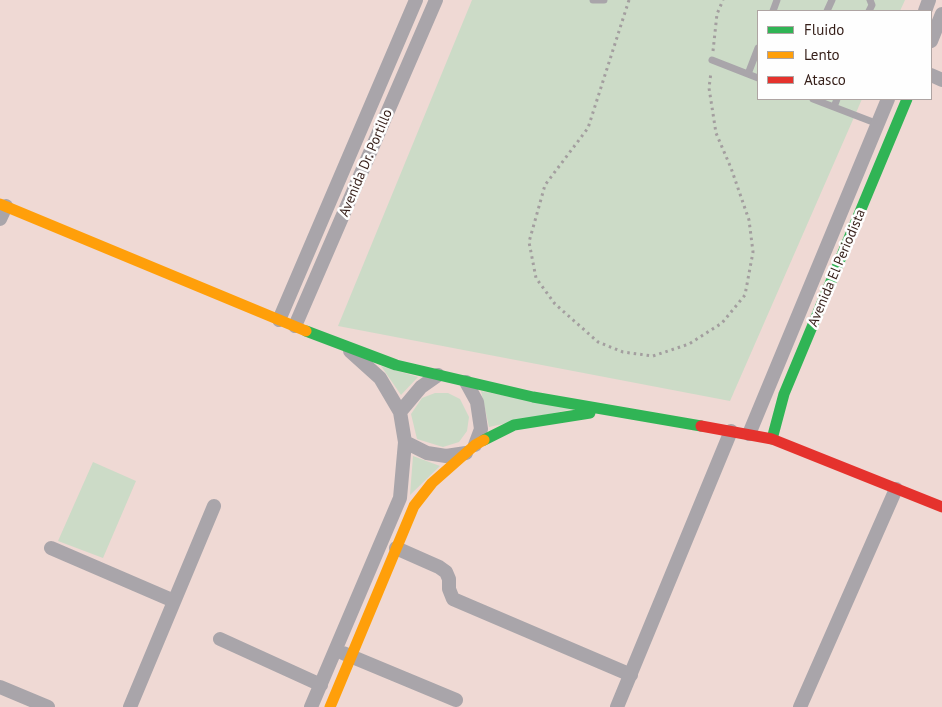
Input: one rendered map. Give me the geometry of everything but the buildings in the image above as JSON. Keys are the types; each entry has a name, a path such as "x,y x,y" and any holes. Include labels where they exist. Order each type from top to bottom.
{"street":[{"name":"Avenida Dr. Portillo","path":"278,320 416,0"},
{"name":"Avenida Dr. Portillo","path":"295,326 436,0"},
{"path":"932,39 942,14"},
{"path":"749,434 888,100"},
{"name":"Avenida El Periodista","path":"772,438 784,394 907,100"},
{"path":"0,220 3,205 278,320 396,365 533,397 772,438 942,507"},
{"path":"311,707 400,498 405,442 400,412 380,378 342,344"},
{"path":"400,412 421,387 438,375"},
{"path":"466,382 477,402 481,429 472,449"},
{"path":"330,707 414,506 432,483 472,449 496,433 514,425 608,410"},
{"path":"618,707 731,432"},
{"path":"405,442 427,453 446,456 472,449"},
{"path":"800,707 896,488"},
{"path":"130,707 214,506"},
{"path":"51,548 174,601"},
{"path":"396,548 439,566 446,572 453,599 631,675"},
{"path":"220,639 321,685"},
{"path":"335,650 456,700"},
{"path":"0,687 48,707"}],"lane":[{"path":"594,0 604,0"},
{"path":"748,74 757,51"},
{"path":"712,60 757,78"},
{"path":"816,100 878,124"},
{"path":"834,107 837,100"}],"path":[{"path":"629,0 588,128 545,185 529,242 536,278 555,304 598,342 623,352 653,356 689,344 722,323 744,295 752,252 748,220 731,168 716,133 709,88 717,14 723,0"}],"green space":[{"path":"472,0 905,0 900,10 757,10 757,100 862,100 730,401 338,326"},
{"path":"381,366 418,377 401,395"},
{"path":"481,391 572,409 489,427"},
{"path":"435,393 448,393 460,399 469,417 467,431 459,442 443,447 417,439 411,414 422,398"},
{"path":"413,456 440,466 410,495"},
{"path":"93,462 136,481 103,558 58,541"}],"traffic: fast":[{"path":"772,439 784,394 907,100"},
{"path":"306,331 396,365 533,397 701,426"},
{"path":"484,440 514,425 590,413"}],"traffic: slow":[{"path":"0,204 306,331"},
{"path":"330,707 414,506 432,483 475,445 484,440"}],"traffic: jam":[{"path":"701,426 772,439 942,507"}]}
